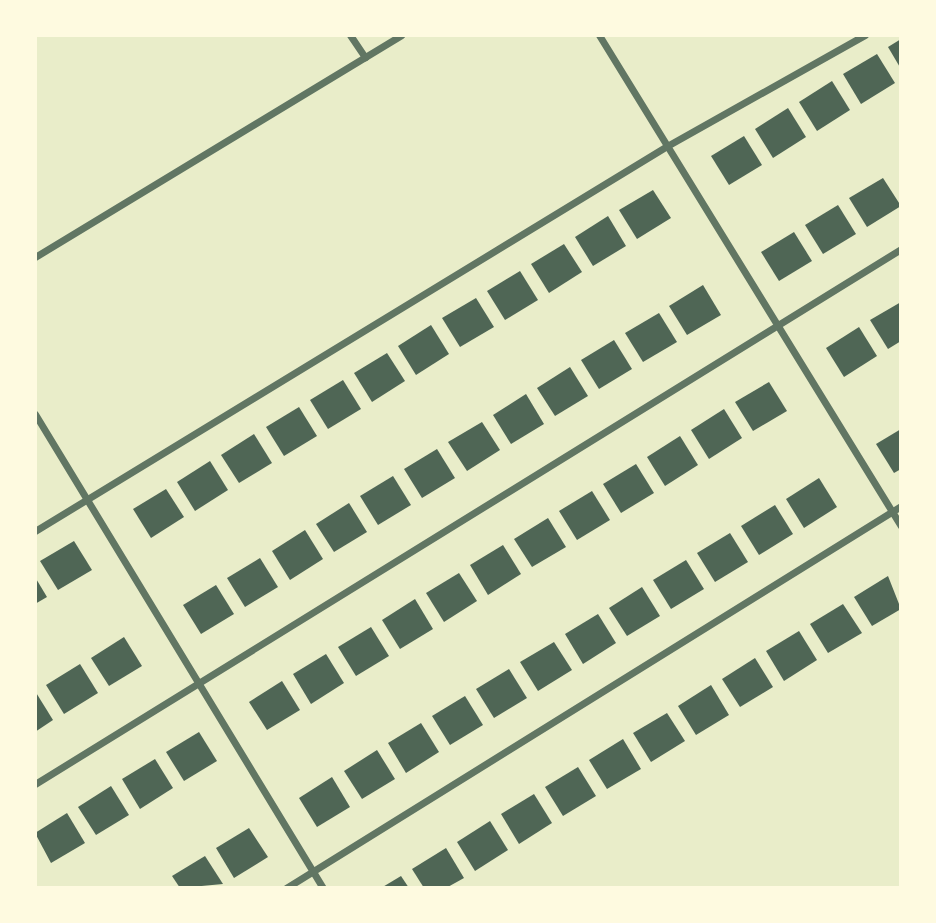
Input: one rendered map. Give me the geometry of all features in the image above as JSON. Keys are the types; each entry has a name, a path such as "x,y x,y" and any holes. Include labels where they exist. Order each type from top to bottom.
{"street":[{"path":"351,35 365,57"},
{"path":"35,257 401,35"},
{"path":"599,35 901,526"},
{"path":"35,531 667,146 865,35"},
{"path":"35,784 901,250"},
{"path":"35,414 323,888"},
{"path":"286,888 901,506"}],"building":[{"path":"901,39 901,69 888,47"},
{"path":"877,54 895,83 861,104 843,74"},
{"path":"832,81 850,110 817,131 799,102"},
{"path":"788,108 806,137 773,158 755,129"},
{"path":"744,136 762,165 729,185 711,156"},
{"path":"883,178 901,206 867,227 849,198"},
{"path":"653,190 671,218 637,239 619,210"},
{"path":"838,205 856,234 823,254 805,225"},
{"path":"608,216 626,246 593,266 575,237"},
{"path":"794,232 812,261 779,281 761,252"},
{"path":"564,244 582,272 549,293 531,264"},
{"path":"520,271 538,300 505,320 487,291"},
{"path":"703,285 721,315 687,335 669,306"},
{"path":"476,298 494,327 460,347 442,318"},
{"path":"901,302 901,341 888,349 870,320"},
{"path":"659,313 677,342 643,362 625,333"},
{"path":"431,325 449,354 416,375 398,346"},
{"path":"859,327 877,356 844,377 826,348"},
{"path":"614,340 632,369 599,389 581,360"},
{"path":"387,353 405,381 372,402 354,373"},
{"path":"570,367 588,396 555,416 537,388"},
{"path":"343,380 361,409 328,429 310,400"},
{"path":"769,382 787,411 753,431 735,402"},
{"path":"526,394 544,424 511,444 493,415"},
{"path":"299,407 317,436 284,456 266,427"},
{"path":"724,409 742,438 709,459 691,430"},
{"path":"482,422 500,450 467,471 448,442"},
{"path":"901,429 901,469 894,473 876,444"},
{"path":"254,434 272,463 239,483 221,455"},
{"path":"680,436 698,465 665,486 647,457"},
{"path":"437,449 455,478 422,498 404,469"},
{"path":"210,461 228,490 195,511 177,482"},
{"path":"636,464 654,493 621,513 603,484"},
{"path":"393,476 411,505 378,525 360,496"},
{"path":"819,478 837,507 804,528 786,499"},
{"path":"166,489 184,517 151,538 133,509"},
{"path":"592,491 610,520 577,540 559,511"},
{"path":"349,503 367,532 334,552 316,524"},
{"path":"775,505 793,534 759,555 741,526"},
{"path":"548,518 566,547 532,567 514,539"},
{"path":"305,530 323,559 290,580 272,551"},
{"path":"730,533 748,562 715,582 697,553"},
{"path":"74,541 92,570 58,590 40,561"},
{"path":"503,545 521,574 488,595 470,565"},
{"path":"260,558 278,587 245,607 227,578"},
{"path":"686,560 704,589 671,609 653,580"},
{"path":"459,573 477,601 444,622 426,593"},
{"path":"888,576 901,609 872,626 854,597"},
{"path":"35,577 47,597 35,604"},
{"path":"216,585 234,614 201,634 183,605"},
{"path":"642,587 660,616 627,636 609,608"},
{"path":"415,599 433,629 400,649 382,620"},
{"path":"843,604 862,633 828,653 810,624"},
{"path":"598,614 616,643 583,664 565,634"},
{"path":"371,627 389,656 356,676 338,647"},
{"path":"799,631 817,660 784,681 766,651"},
{"path":"124,637 142,666 109,686 91,658"},
{"path":"554,642 572,670 538,691 520,662"},
{"path":"326,654 344,683 311,704 293,674"},
{"path":"755,658 773,687 740,707 722,679"},
{"path":"80,664 98,693 64,714 46,685"},
{"path":"509,669 527,698 494,718 476,689"},
{"path":"282,681 300,710 267,730 249,702"},
{"path":"711,685 729,715 696,735 678,706"},
{"path":"35,691 53,720 35,732"},
{"path":"465,696 483,725 450,745 432,716"},
{"path":"667,713 685,741 651,762 633,733"},
{"path":"421,723 439,752 406,773 388,743"},
{"path":"199,732 217,761 184,781 166,752"},
{"path":"623,739 641,769 607,789 589,760"},
{"path":"377,750 395,779 362,799 344,771"},
{"path":"155,759 173,788 140,809 122,779"},
{"path":"578,767 596,796 563,816 545,787"},
{"path":"332,777 350,807 317,827 299,798"},
{"path":"111,786 129,815 96,835 78,807"},
{"path":"534,794 552,823 519,844 501,814"},
{"path":"67,813 85,843 51,863 35,833"},
{"path":"490,821 508,850 475,871 457,842"},
{"path":"249,828 268,857 234,878 216,848"},
{"path":"446,848 464,878 446,888 424,888 412,869"},
{"path":"205,856 223,884 180,888 172,876"},
{"path":"401,876 409,888 381,888"}]}
